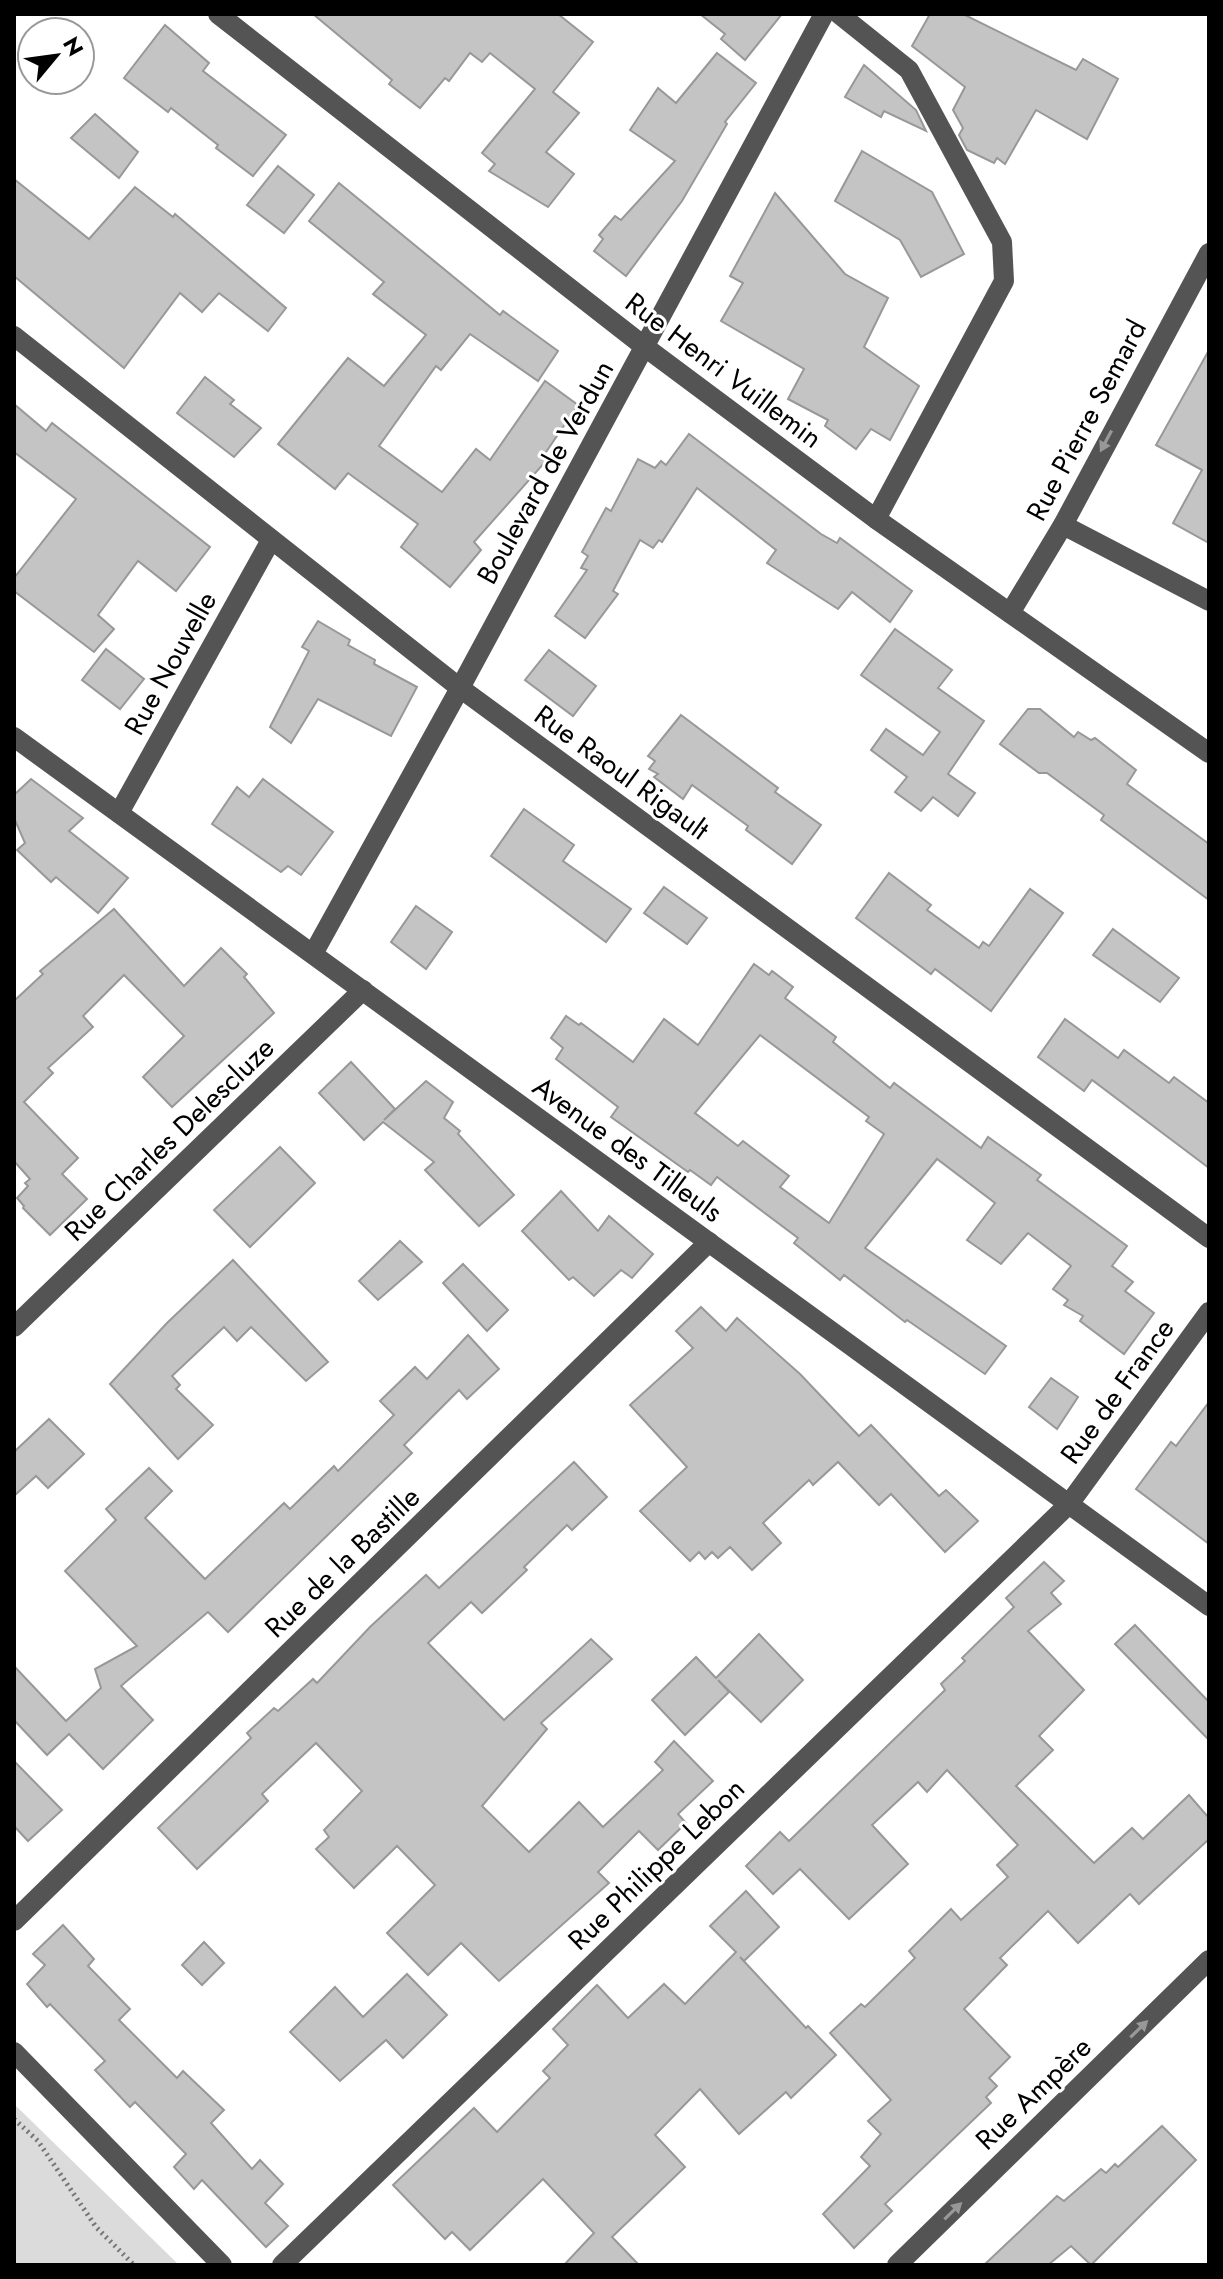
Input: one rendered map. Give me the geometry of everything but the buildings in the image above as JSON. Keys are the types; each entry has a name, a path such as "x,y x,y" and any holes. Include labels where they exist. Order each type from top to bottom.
{"street":[{"name":"Rue Henri Vuillemin","path":"218,14 645,347 876,519 1209,753"},
{"name":"Boulevard de Verdun","path":"313,954 824,14"},
{"path":"839,14 909,70 1002,242 1004,281 876,519"},
{"name":"Rue Pierre Semard","path":"1010,613 1063,525 1209,253"},
{"name":"Rue Raoul Rigault","path":"14,336 460,688 1209,1238"},
{"path":"1063,525 1209,601"},
{"name":"Rue Nouvelle","path":"119,813 271,540"},
{"name":"Avenue des Tilleuls","path":"14,737 1209,1606"},
{"name":"Rue Charles Delescluze","path":"14,1327 363,990"},
{"name":"Rue de la Bastille","path":"14,1921 709,1242"},
{"name":"Rue de France","path":"1069,1504 1209,1312"},
{"name":"Rue Philippe Lebon","path":"282,2265 1069,1504"},
{"name":"Rue Ampère","path":"897,2265 1209,1960"},
{"path":"14,2052 222,2265"}],"path":[{"path":"14,2119 38,2141 96,2227 134,2265"}],"shaded area":[{"path":"14,2104 179,2265 14,2265"}]}
